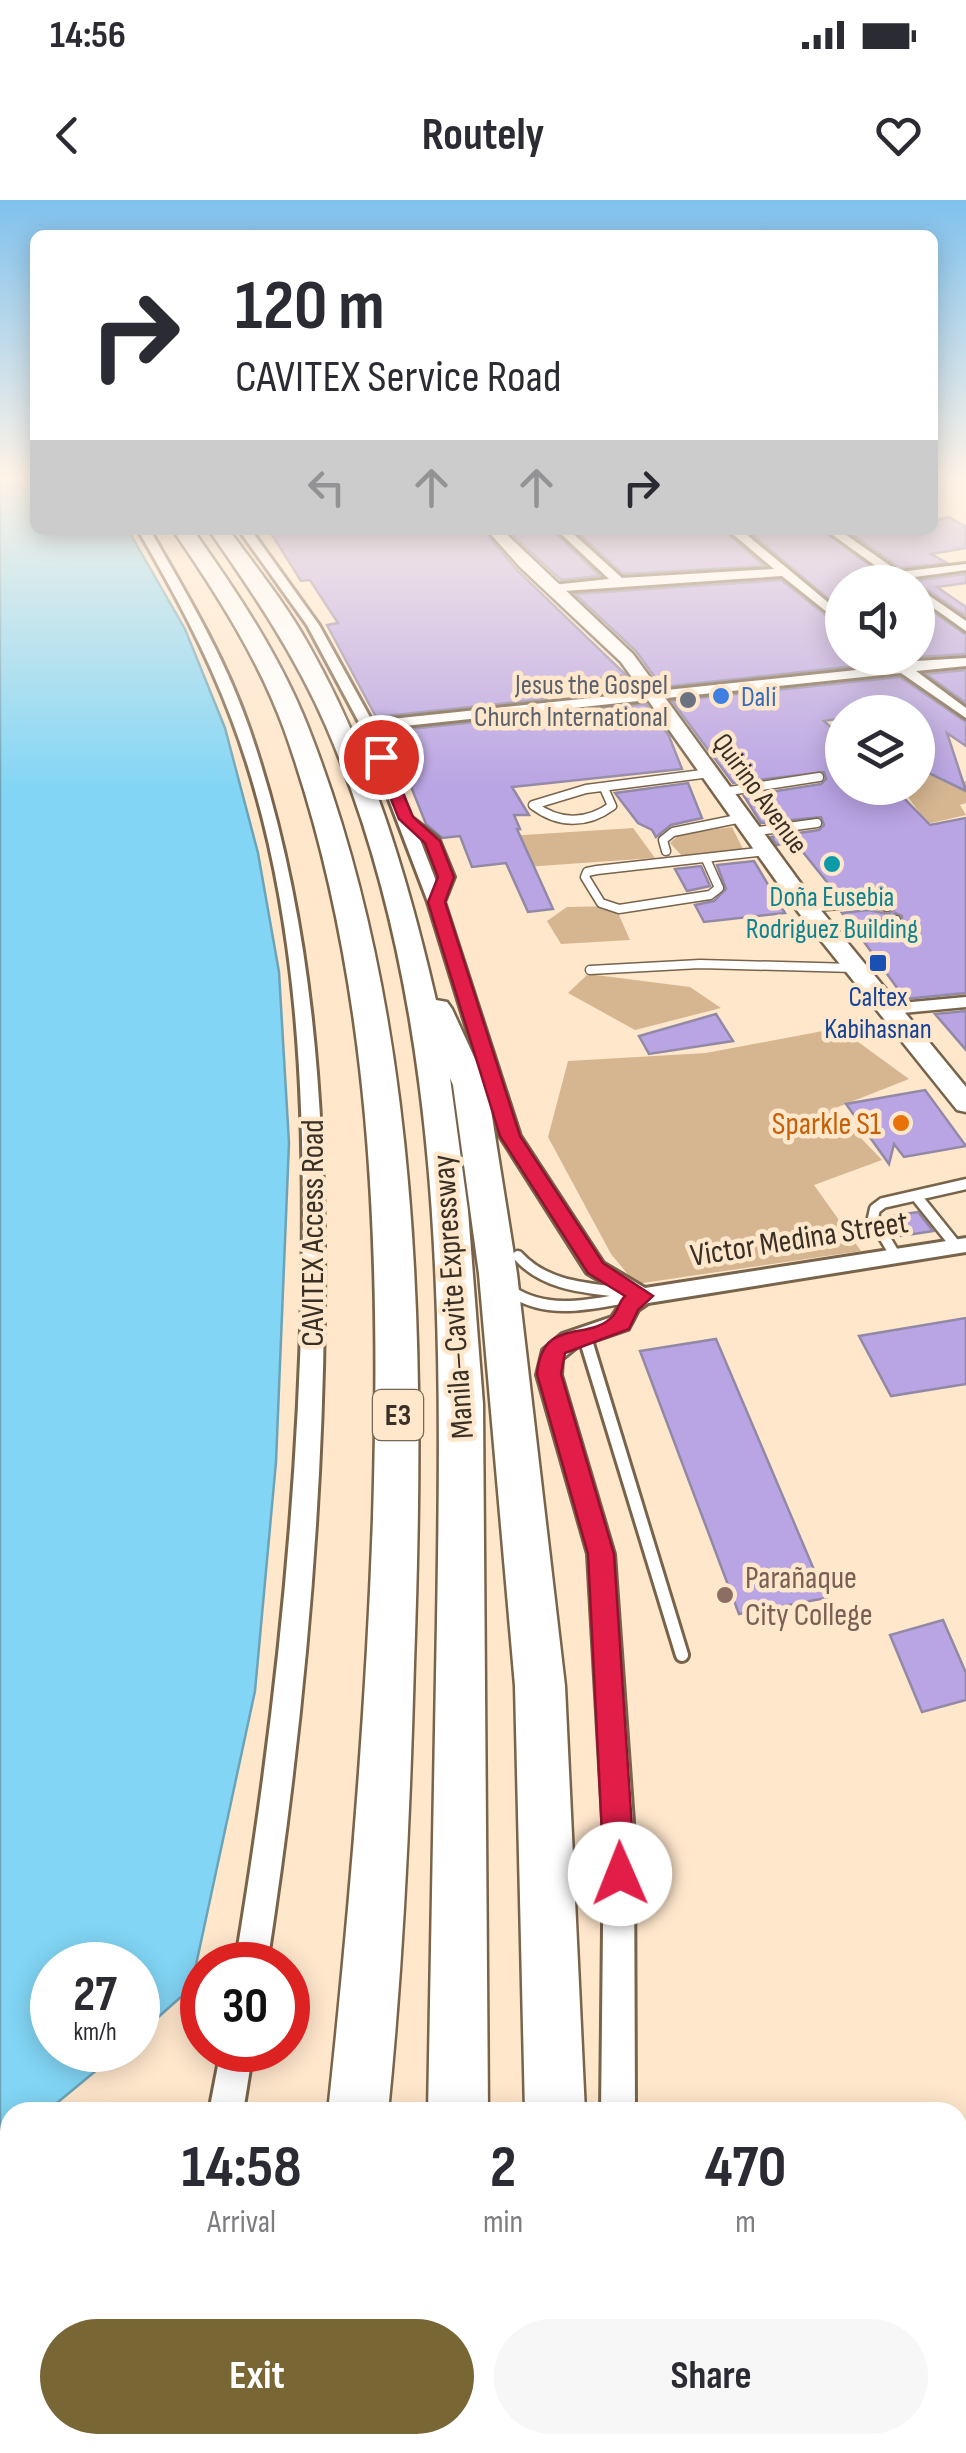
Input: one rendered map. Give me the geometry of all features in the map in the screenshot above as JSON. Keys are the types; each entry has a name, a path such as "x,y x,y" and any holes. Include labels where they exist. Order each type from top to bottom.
{"highway":[{"name":"Manila–Cavite Expressway","path":"216,580 259,648 300,740 343,879 378,1086 393,1264 398,1410 381,1848 359,2102"},
{"name":"Manila–Cavite Expressway","path":"254,580 277,612 322,693 375,830 408,946 435,1087 460,1335 458,2102"},
{"path":"408,946 470,1085 498,1274 540,1686 555,2102"}],"main road":[{"name":"Quirino Avenue","path":"543,580 602,628 807,908 966,1104"}],"street":[{"name":"CAVITEX Access Road","path":"174,580 209,639 245,727 287,890 306,1015 316,1214 308,1498 286,1710 254,1942"},
{"path":"281,580 313,625 368,726 436,902 510,1136 596,1268 642,1296 629,1305 620,1323 557,1347 551,1356 549,1374 601,1554 619,1836 618,2102"},
{"path":"553,588 616,580"},
{"path":"625,580 686,580"},
{"path":"794,580 825,606"},
{"path":"935,604 966,626"},
{"path":"935,665 966,662"},
{"path":"368,726 648,687 825,675"},
{"path":"911,675 966,714"},
{"name":"Victor Medina Street","path":"642,1296 962,1246"},
{"path":"228,2102 232,2072"}],"lane":[{"path":"548,692 648,687"},
{"path":"604,788 612,806 572,821 546,817 533,805 541,797 604,788 819,777"},
{"path":"666,851 663,840 673,832 753,834 817,823"},
{"path":"706,859 719,888 710,895 619,909 608,909 597,902 585,877 598,870 706,859 753,834"},
{"path":"807,908 869,902 887,907"},
{"path":"830,938 887,930 897,924 896,920"},
{"path":"590,970 670,964 740,964 823,971 854,968"},
{"path":"887,1010 966,1002"},
{"path":"895,1254 872,1218 874,1209 883,1203 966,1184"},
{"path":"916,1196 962,1246"},
{"path":"518,1256 530,1270 556,1281 642,1296"},
{"path":"508,1289 522,1300 541,1305 568,1306 642,1296"},
{"path":"586,1336 682,1655"}],"shaded area":[{"path":"935,777 951,785 966,781 966,803 960,805 966,815 927,824 914,805 935,805"},
{"path":"732,827 744,851 683,857 670,843 680,834"},
{"path":"633,828 655,858 510,868 508,836"},
{"path":"615,906 630,940 561,944 547,921 567,907"},
{"path":"588,974 690,987 721,1008 635,1030 568,993"},
{"path":"839,1028 909,1079 833,1109 882,1160 814,1185 861,1251 636,1284 611,1254 548,1137 568,1061 706,1053"}],"water":[{"path":"0,580 157,580 185,629 225,728 258,853 279,972 289,1143 276,1462 255,1691 201,1942 180,1942 180,1998 160,2015 160,1942 30,1942 30,2072 94,2072 58,2102 0,2102"}],"building":[{"path":"310,580 528,580 626,675 547,685 541,692 546,699 376,717 327,625 338,623"},
{"path":"781,580 825,615 825,669 662,687 636,651 575,594"},
{"path":"807,580 825,580 825,596"},
{"path":"935,580 966,580 937,587 966,607 966,616 935,595"},
{"path":"935,613 966,635 966,654 935,656"},
{"path":"966,670 966,703 927,675"},
{"path":"900,677 926,695 825,695 825,776 824,772 733,783 672,701"},
{"path":"935,701 966,722 966,746 947,733 966,791 935,776"},
{"path":"646,704 669,736 682,769 512,787 529,815 514,815 517,829 553,909 528,912 506,863 472,867 460,836 442,838 426,824 410,784 402,785 381,732"},
{"path":"825,780 825,805 911,805 930,825 966,818 966,993 905,999 862,939 901,930 902,916 895,913 889,918 852,926 842,913 868,910 888,914 894,910 893,903 870,895 839,897 794,841 777,845 771,837 819,830 824,825 821,817 761,823 744,796 821,784"},
{"path":"688,783 702,818 671,825 656,837 652,830 638,823 615,793"},
{"path":"754,861 785,913 704,922 695,905 714,901 726,889 717,865"},
{"path":"701,866 710,886 687,891 675,869"},
{"path":"966,1011 966,1050 935,1014"},
{"path":"716,1014 733,1041 649,1054 639,1036"},
{"path":"925,1090 966,1146 904,1157 894,1144 889,1164 846,1104"},
{"path":"918,1212 933,1231 901,1236 890,1216"},
{"path":"966,1318 966,1384 891,1396 859,1336"},
{"path":"716,1339 826,1598 739,1614 640,1351"},
{"path":"943,1620 966,1673 966,1700 922,1712 890,1635"}],"place":[{"name":"Dali","path":"721,696"},
{"name":"Jesus the Gospel Church International","path":"688,700"},
{"name":"Doña Eusebia Rodriguez Building","path":"832,864"},
{"name":"Caltex Kabihasnan","path":"878,963"},
{"name":"Sparkle S1","path":"901,1123"},
{"name":"Parañaque City College","path":"725,1595"}],"route":[{"path":"381,757 406,819 432,841 446,877 436,902 510,1136 596,1268 642,1296 629,1305 620,1323 557,1347 551,1356 549,1374 562,1408 601,1554 620,1874"}]}
